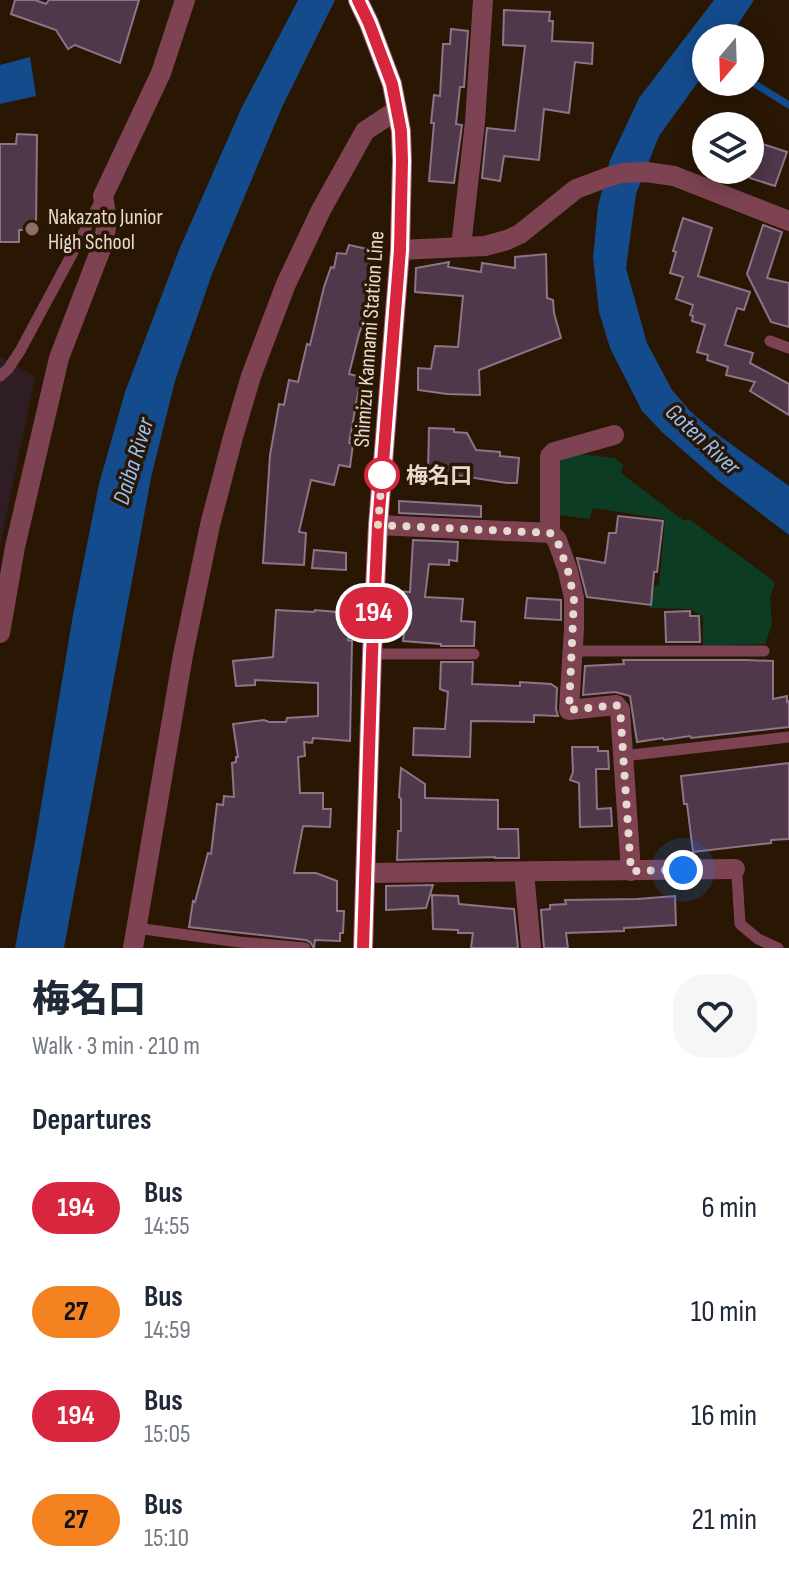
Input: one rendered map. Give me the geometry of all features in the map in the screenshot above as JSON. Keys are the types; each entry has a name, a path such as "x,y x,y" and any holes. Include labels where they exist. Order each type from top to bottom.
{"main road":[{"name":"Shimizu Kannami Station Line","path":"358,0 388,71 401,131 402,161 400,250 378,525 363,948"}],"street":[{"path":"0,633 15,547 59,358 104,241 107,220 103,196 161,73 185,0"},
{"path":"461,247 475,122 483,0"},
{"path":"135,938 183,655 210,525 251,376 286,284 321,210 365,131 397,110"},
{"path":"400,250 485,246 507,240 520,234 576,189 622,173 674,176 789,221"},
{"path":"550,533 550,456 554,452 614,435"},
{"path":"378,525 550,533 557,540 574,598 569,710 616,705 620,708 631,871"},
{"path":"365,873 735,869"},
{"path":"524,872 531,948"}],"lane":[{"path":"0,376 20,351 103,196"},
{"path":"770,341 789,348"},
{"path":"573,651 764,651"},
{"path":"372,654 474,654"},
{"path":"623,756 789,737"},
{"path":"735,869 740,924 758,939 778,948"},
{"path":"135,938 305,948"}],"shaded area":[{"path":"0,356 35,377 0,546"}],"green space":[{"path":"579,454 615,458 623,465 621,473 684,521 689,519 775,582 770,598 772,624 765,644 703,646 703,617 691,609 649,608 654,586 659,585 665,519 593,508 589,519 553,514 554,459"}],"water":[{"name":"Daiba River","path":"298,0 335,0 283,105 212,274 175,381 151,478 64,948 15,948 73,615 99,484 125,392 179,250 241,109"},
{"path":"714,0 754,0 738,24 696,24"},
{"name":"Goten River","path":"692,29 692,90 659,136 636,194 626,268 647,343 672,390 691,412 717,434 789,486 789,535 717,480 663,433 642,411 610,348 599,312 593,258 598,206 610,160 639,98"},
{"path":"30,57 36,96 0,104 0,65"}],"building":[{"path":"15,0 35,0 46,4 49,0 139,0 120,63 75,45 68,49 56,30 11,14"},
{"path":"504,10 550,12 552,41 593,43 592,64 575,62 569,113 544,109 539,160 504,156 500,181 482,178 487,128 515,131 525,46 503,45"},
{"path":"451,29 468,31 464,87 460,87 456,124 462,125 454,183 429,181 434,95 440,96 443,44 450,44"},
{"path":"17,134 37,135 36,230 19,230 19,242 0,242 0,144 16,144"},
{"path":"764,145 787,152 775,186 764,182"},
{"path":"683,218 712,228 698,276 750,292 744,310 737,308 725,345 753,353 750,363 789,384 789,415 750,391 755,382 726,375 728,367 707,360 708,355 697,352 705,325 692,321 693,305 676,299 683,277 670,273"},
{"path":"763,225 782,232 767,278 789,283 789,327 771,322 747,274"},
{"path":"349,245 381,252 370,291 374,293 349,374 361,377 349,443 353,444 350,467 339,465 334,485 311,480 299,532 306,533 304,565 263,563 270,455 279,404 284,405 289,380 298,382 331,267 334,268 337,253 346,254"},
{"path":"546,254 547,298 553,300 561,338 479,370 480,395 418,390 418,368 431,369 435,346 458,347 463,296 415,292 416,268 449,262 448,267 481,272 482,263 515,268 515,257"},
{"path":"429,428 467,433 476,450 500,452 500,456 519,458 517,483 428,471"},
{"path":"399,501 481,506 481,517 399,513"},
{"path":"618,516 663,521 651,605 587,597 577,558 605,563 609,533 616,533"},
{"path":"413,540 458,542 457,561 449,560 449,565 429,564 425,597 463,599 461,621 475,622 474,646 403,641 406,618 393,618 394,591 410,592"},
{"path":"314,550 346,553 346,570 312,568"},
{"path":"527,598 561,600 561,620 525,618"},
{"path":"276,610 348,613 354,618 348,640 352,641 350,741 313,738 312,743 304,742 305,756 298,757 300,793 323,793 323,809 331,809 330,827 303,826 294,873 316,873 337,881 337,911 344,911 340,941 315,940 314,948 306,940 189,927 193,901 208,853 211,854 217,804 223,805 224,796 234,797 232,763 238,757 233,724 264,720 286,722 287,718 318,716 318,683 255,680 255,685 236,686 233,661 273,657"},
{"path":"690,611 690,616 699,616 700,642 666,642 665,612"},
{"path":"623,660 773,661 773,699 787,696 789,727 637,742 630,696 615,692 583,695 585,666 624,664"},
{"path":"441,662 473,662 472,684 551,684 557,688 558,716 534,715 534,722 471,721 470,757 413,755 414,728 445,729 448,692 440,689"},
{"path":"572,747 598,747 598,751 608,751 609,769 596,769 597,809 611,808 612,826 580,827 579,783 570,780 573,772"},
{"path":"789,763 789,839 693,852 681,776"},
{"path":"401,768 425,784 425,798 498,800 498,829 518,829 519,858 397,860 398,831 401,831"},
{"path":"433,885 426,908 386,910 386,886"},
{"path":"432,895 458,896 459,904 514,909 518,948 471,948 473,933 433,929"},
{"path":"675,896 676,925 566,933 568,948 544,948 541,910 550,909 550,905 566,904 565,900"}],"waterway":[{"path":"764,90 789,105"}],"bus line":[{"name":"194","path":"358,0 392,84 401,131 402,161 400,250 378,525 363,948"}],"place":[{"name":"Nakazato Junior High School","path":"32,229"},
{"name":"梅名口","path":"382,475"}],"route":[{"path":"382,475 383,464 378,525 550,533 557,540 574,598 569,710 616,705 620,708 631,871 683,870"}]}
